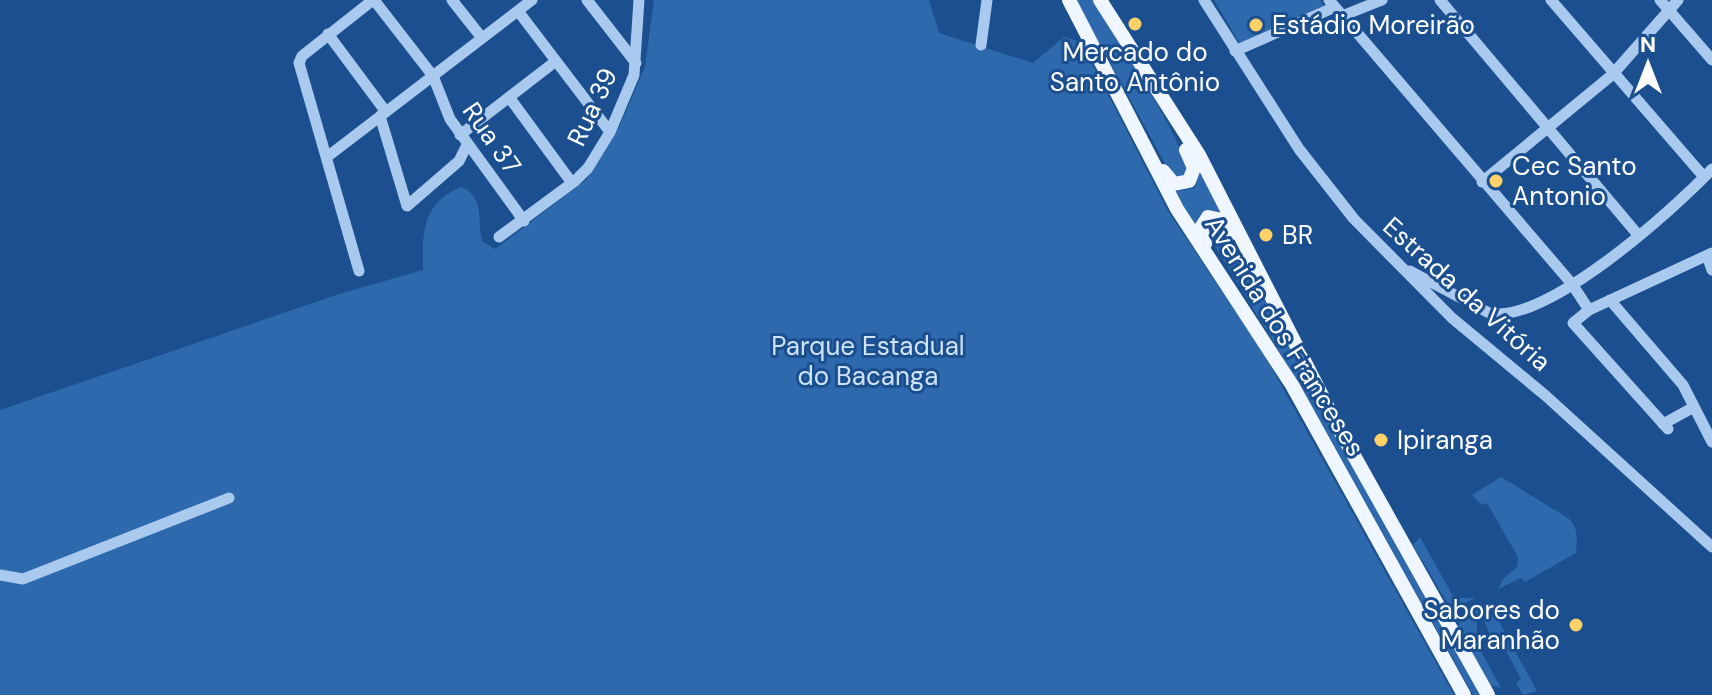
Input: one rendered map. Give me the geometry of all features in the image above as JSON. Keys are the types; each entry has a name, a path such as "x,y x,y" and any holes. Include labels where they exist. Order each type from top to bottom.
{"main road":[{"name":"Avenida dos Franceses","path":"1069,0 1177,209 1241,302 1292,385 1464,695"},
{"name":"Avenida dos Franceses","path":"1104,2 1199,155 1236,223 1259,278 1338,427 1488,695"},
{"path":"1118,92 1168,179 1174,184 1186,183 1193,176 1193,164 1151,82"},
{"path":"1241,302 1202,238 1201,228 1206,218 1216,217 1226,223 1259,278"}],"street":[{"path":"359,271 299,63 302,56 328,34 374,0"},
{"name":"Rua 37","path":"374,0 433,76 445,110 463,140 524,221"},
{"path":"452,0 482,38"},
{"path":"587,0 636,63"},
{"name":"Rua 39","path":"499,237 524,221 588,168 610,132 636,63 635,26 639,0"},
{"path":"981,45 987,0"},
{"name":"Estrada da Vitória","path":"1204,0 1322,180 1354,219 1452,318 1546,396 1712,547"},
{"path":"1235,51 1335,7 1382,0"},
{"path":"1440,0 1639,236"},
{"path":"1399,265 1499,315 1532,306 1572,284 1639,236 1708,173 1612,75 1551,0"},
{"path":"327,157 529,1"},
{"path":"1482,182 1612,75 1669,3 1712,60"},
{"path":"1335,7 1572,284 1589,310"},
{"path":"518,11 610,132"},
{"path":"328,34 383,114 407,206 459,161 463,140 509,97 556,61"},
{"path":"509,97 572,183"},
{"path":"1694,407 1666,426 1576,330 1573,323 1589,310 1710,254 1712,270"},
{"path":"1610,300 1669,367 1712,442"},
{"path":"0,575 23,579 229,498"}],"green space":[{"name":"Parque Estadual do Bacanga","path":"654,0 929,0 939,33 1033,63 1064,37 1081,42 1168,211 1265,356 1454,695 0,695 0,410 339,294 423,270 427,221 438,202 461,187 474,196 477,203 482,241 495,249 586,180 620,125 645,67"},
{"path":"1076,0 1093,0 1161,112 1174,135 1188,172 1180,180 1168,169"},
{"name":"Estádio Moreirão","path":"1214,0 1320,0 1324,6 1240,44"},
{"path":"1200,167 1228,215 1217,211 1205,212 1195,229 1173,192 1195,188"},
{"path":"1210,223 1225,228 1480,695 1473,695 1295,377 1208,235"},
{"path":"1501,477 1568,518 1576,530 1577,543 1576,553 1525,582 1521,578 1498,589 1503,579 1517,567 1518,557 1487,503 1482,505 1472,495"},
{"path":"1420,537 1454,598 1475,598 1456,608 1449,606 1413,545"},
{"path":"1482,607 1492,609 1477,620 1477,644 1501,688 1490,685 1458,627 1460,620"},
{"path":"1490,614 1496,616 1537,691 1523,695 1516,683 1521,679 1504,647 1497,649 1483,619"}],"place":[{"name":"Mercado do Santo Antônio","path":"1135,24"},
{"name":"Estádio Moreirão","path":"1256,25"},
{"name":"Cec Santo Antonio","path":"1496,181"},
{"name":"BR","path":"1266,235"},
{"name":"Ipiranga","path":"1381,440"},
{"name":"Sabores do Maranhão","path":"1576,625"}]}
